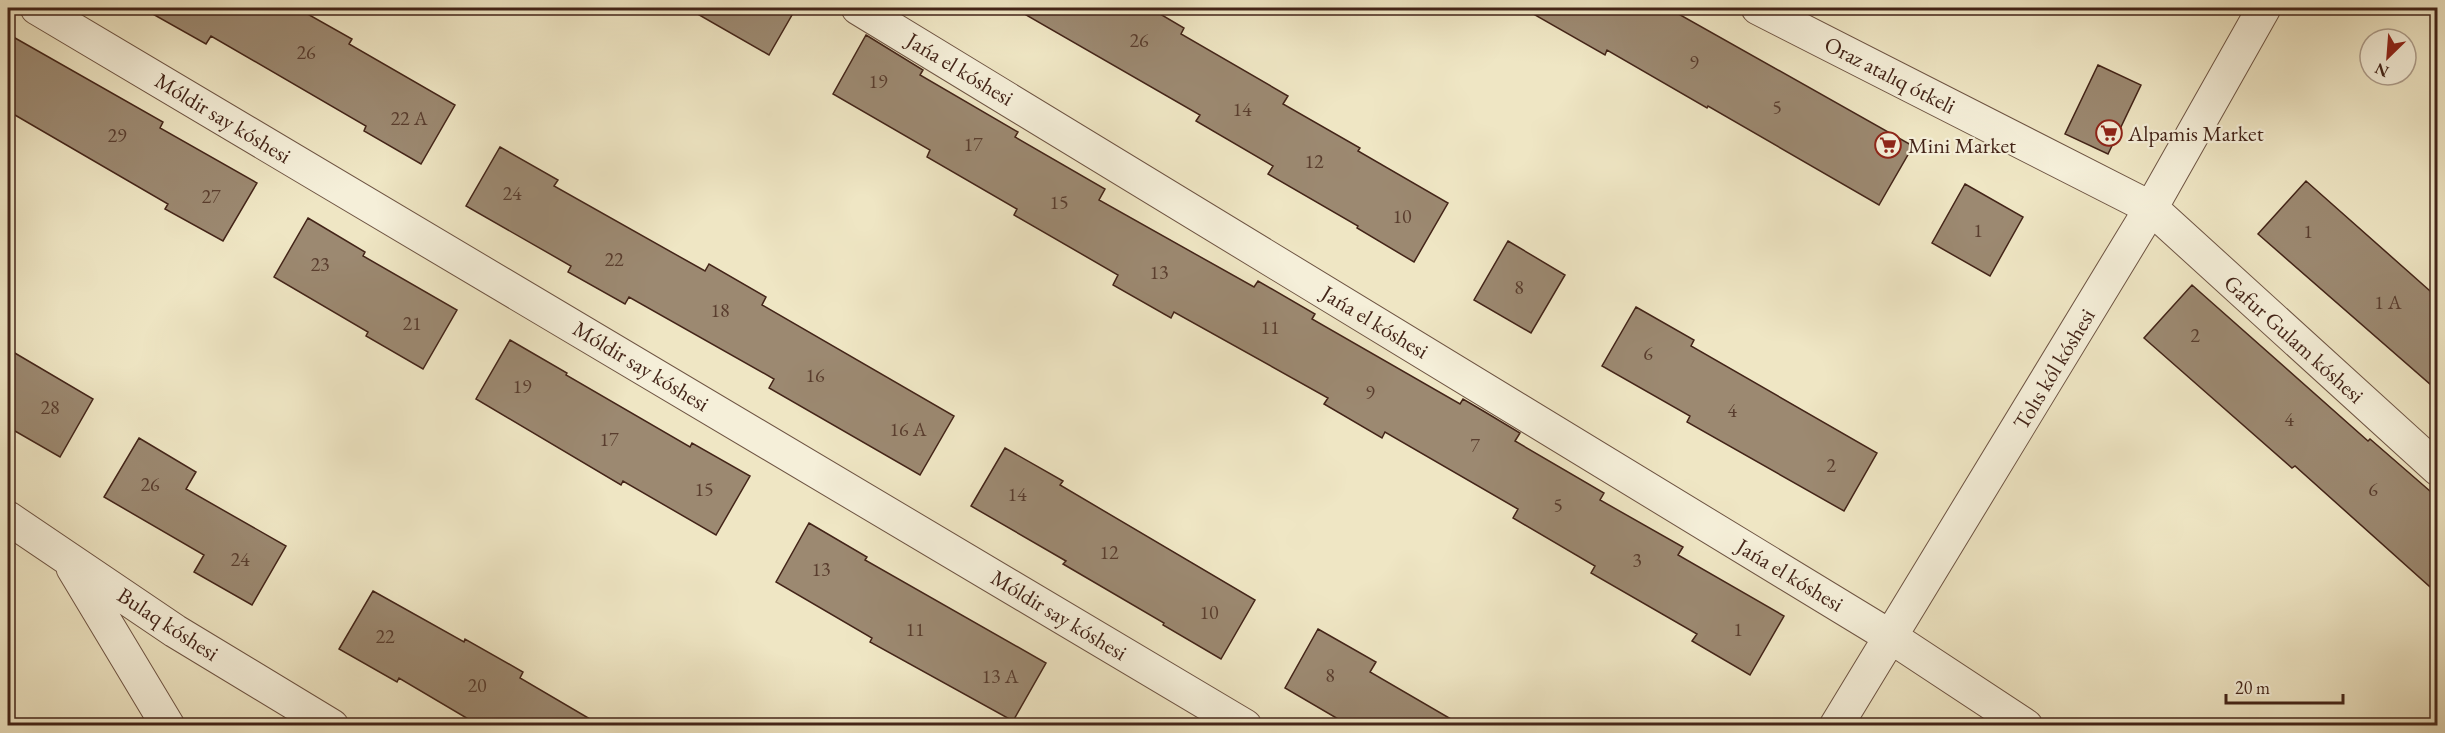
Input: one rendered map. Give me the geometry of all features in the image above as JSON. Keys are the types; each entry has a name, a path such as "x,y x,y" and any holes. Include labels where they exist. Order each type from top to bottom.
{"street":[{"name":"Móldir say kóshesi","path":"37,8 1245,726"},
{"name":"Jańa el kóshesi","path":"858,8 1891,637 2026,726"},
{"name":"Oraz atalıq ótkeli","path":"1758,8 2151,208"},
{"name":"Tolıs kól kóshesi","path":"1836,726 2151,208 2264,8"},
{"name":"Gafur Gulam kóshesi","path":"2151,208 2438,469"},
{"name":"Bulaq kóshesi","path":"8,518 175,632 332,726"},
{"path":"67,558 168,726"}],"building":[{"path":"142,8 297,8 352,39 349,44 455,105 421,164 364,131 366,126 211,36 206,44"},
{"path":"687,8 796,8 769,55"},
{"path":"1014,8 1150,8 1184,28 1181,34 1288,96 1283,104 1360,148 1358,151 1448,203 1414,262 1357,228 1358,226 1268,174 1273,166 1196,121 1200,115"},
{"path":"1523,8 1668,8 1913,146 1879,205 1607,50 1605,55"},
{"path":"8,34 163,122 160,128 257,183 223,241 165,209 168,204 8,111"},
{"path":"866,35 923,70 920,75 1018,132 1015,137 1105,189 1099,200 1254,287 1258,281 1315,314 1312,319 1460,404 1463,399 1520,433 1515,441 1604,493 1600,500 1683,547 1678,555 1784,616 1750,675 1692,641 1697,634 1591,573 1595,566 1513,518 1518,509 1385,432 1382,438 1324,404 1328,398 1174,312 1171,318 1113,285 1118,275 1014,215 1017,209 927,157 930,150 833,94"},
{"path":"2098,65 2141,85 2108,154 2065,134"},
{"path":"500,147 558,180 554,186 705,271 709,264 766,297 762,305 954,416 920,475 769,388 774,379 629,297 625,304 568,272 571,266 466,206"},
{"path":"2306,181 2438,298 2438,391 2258,234"},
{"path":"1965,184 2023,217 1990,276 1932,243"},
{"path":"308,218 365,252 363,256 457,310 423,369 366,336 368,332 274,277"},
{"path":"1508,241 1565,275 1531,333 1474,300"},
{"path":"2192,285 2368,441 2370,439 2438,498 2438,594 2295,466 2292,468 2144,338"},
{"path":"1636,307 1694,340 1691,346 1877,453 1844,511 1687,422 1690,416 1602,366"},
{"path":"510,340 690,447 692,443 750,476 716,535 623,481 621,485 476,399"},
{"path":"8,349 93,399 60,457 8,427"},
{"path":"139,438 196,472 186,489 286,546 252,605 194,572 204,555 104,497"},
{"path":"1005,448 1063,481 1060,485 1255,600 1221,659 1063,564 1066,561 971,506"},
{"path":"809,523 867,557 865,560 1046,663 1013,721 870,642 872,638 776,582"},
{"path":"373,591 523,672 520,678 602,726 480,726 399,678 397,682 339,649"},
{"path":"1318,629 1376,662 1370,672 1463,726 1350,726 1285,688"}],"place":[{"name":"Alpamis Market","path":"2109,133"},
{"name":"Mini Market","path":"1888,145"}]}
